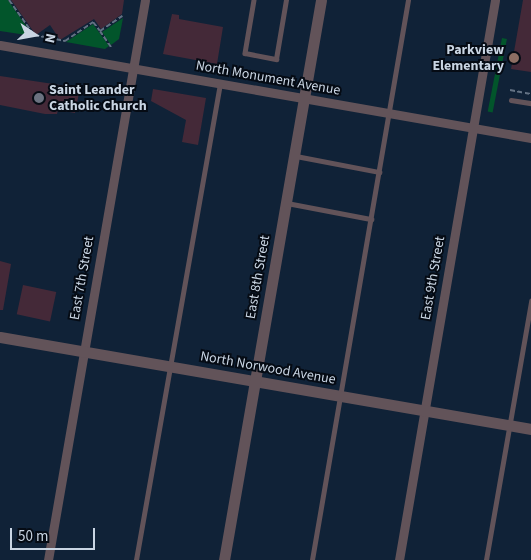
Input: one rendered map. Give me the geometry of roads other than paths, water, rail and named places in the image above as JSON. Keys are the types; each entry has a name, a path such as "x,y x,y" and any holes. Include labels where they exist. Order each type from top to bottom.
{"street":[{"name":"East 7th Street","path":"48,560 144,0"},
{"name":"East 8th Street","path":"224,560 321,0"},
{"name":"East 9th Street","path":"398,560 495,0"},
{"name":"North Monument Avenue","path":"0,45 132,67 304,100 531,138"},
{"name":"North Norwood Avenue","path":"0,337 531,429"}],"lane":[{"path":"254,0 245,53 276,59 286,0"},
{"path":"312,560 408,0"},
{"path":"136,560 220,84"},
{"path":"511,100 531,103"},
{"path":"294,155 379,172"},
{"path":"286,202 371,219"},
{"path":"486,560 531,301"}],"place":[{"name":"Parkview Elementary","path":"514,58"},
{"name":"Saint Leander Catholic Church","path":"39,98"}]}
